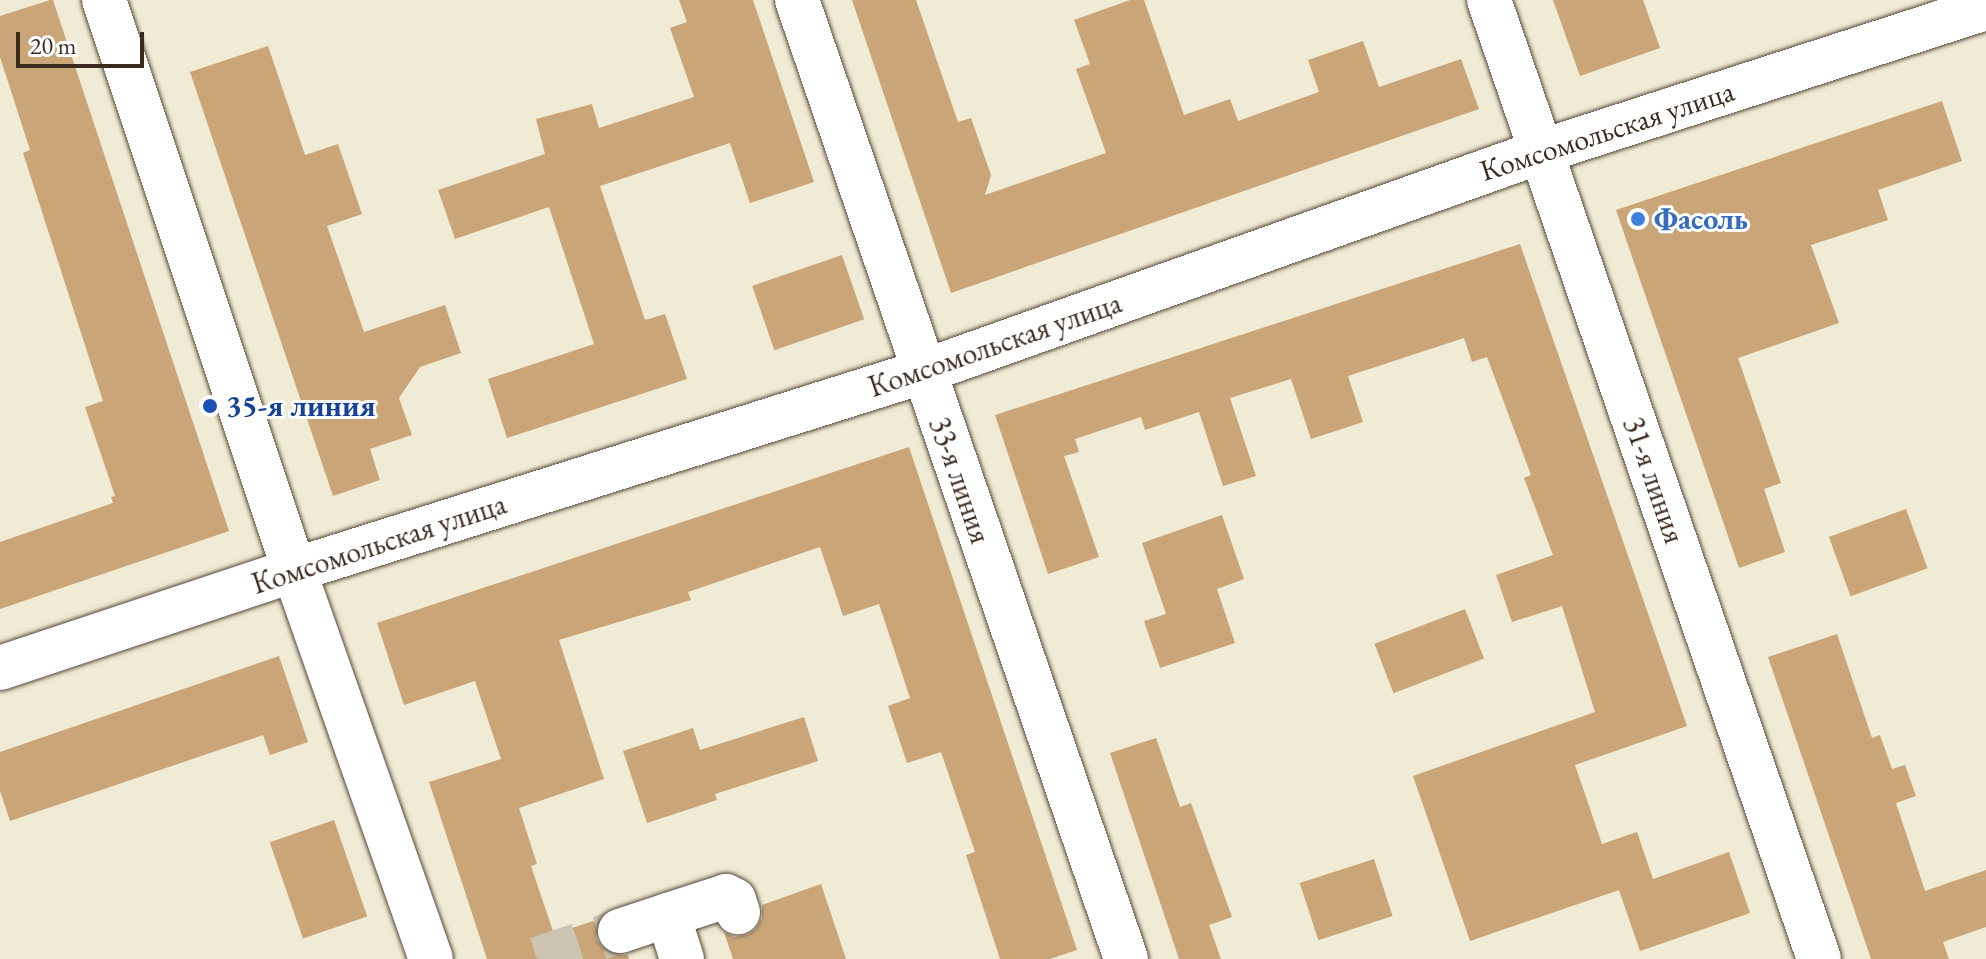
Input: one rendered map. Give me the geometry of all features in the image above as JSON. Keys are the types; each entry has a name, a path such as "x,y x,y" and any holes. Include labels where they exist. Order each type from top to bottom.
{"street":[{"path":"104,0 294,570 431,959"},
{"name":"33-я линия","path":"797,0 922,372 1126,959"},
{"name":"31-я линия","path":"1489,0 1819,959"},
{"name":"Комсомольская улица","path":"0,668 294,570 922,372 1540,152 1986,8"},
{"path":"620,931 726,896 734,900 738,912"},
{"path":"668,915 682,959"}],"building":[{"path":"53,0 229,531 0,609 0,542 113,503 111,497 115,496 85,407 103,401 23,153 30,150 0,57 0,16"},
{"path":"679,0 753,0 814,182 750,203 730,143 600,186 645,320 665,314 687,379 507,438 488,379 594,344 549,207 455,239 438,190 545,154 536,119 592,104 599,128 694,97 670,28 687,22"},
{"path":"852,0 916,0 958,122 971,118 991,175 985,195 1106,153 1076,69 1090,64 1074,20 1130,0 1144,0 1184,115 1230,99 1238,121 1319,92 1308,60 1363,41 1379,87 1461,59 1479,109 951,293"},
{"path":"1553,0 1643,0 1660,48 1580,76"},
{"path":"268,46 305,155 338,144 362,214 327,226 364,332 445,305 461,353 420,367 399,398 412,435 370,449 380,480 333,496 190,72"},
{"path":"1942,101 1962,161 1878,190 1888,220 1811,245 1839,323 1738,358 1781,483 1764,489 1785,552 1739,568 1616,210"},
{"path":"1520,244 1687,726 1575,765 1602,844 1637,832 1653,879 1729,852 1750,913 1640,951 1619,890 1470,941 1413,776 1595,712 1562,606 1512,622 1496,575 1553,555 1524,478 1531,475 1487,357 1472,362 1464,338 1348,376 1363,422 1311,439 1291,379 1230,398 1256,476 1223,486 1199,412 1145,430 1141,417 1075,439 1079,452 1064,456 1099,557 1048,574 995,415"},
{"path":"842,255 864,319 774,350 752,286"},
{"path":"909,447 1077,950 1050,959 1000,959 966,855 975,852 941,752 907,763 888,706 910,698 879,604 843,616 820,547 688,592 691,600 559,640 604,779 519,808 537,864 531,866 554,934 599,919 596,938 603,949 614,955 628,955 629,959 487,959 429,782 501,759 475,681 404,705 377,623"},
{"path":"1906,509 1928,568 1850,596 1829,537"},
{"path":"1222,515 1244,579 1217,589 1235,643 1160,668 1144,621 1166,614 1142,543"},
{"path":"1465,609 1484,658 1393,693 1374,644"},
{"path":"1837,634 1872,738 1880,735 1892,769 1905,765 1916,796 1896,803 1925,891 1986,870 1986,927 1943,942 1949,959 1871,959 1768,657"},
{"path":"279,656 308,742 270,755 263,735 10,821 0,791 0,752"},
{"path":"804,717 818,761 715,794 717,800 647,823 623,751 693,728 700,750"},
{"path":"1156,738 1180,807 1191,803 1232,917 1209,925 1221,959 1179,959 1110,753"},
{"path":"334,820 367,916 303,939 270,842"},
{"path":"1374,859 1393,916 1318,940 1300,883"},
{"path":"821,884 846,959 733,959 724,932 734,937 747,935 756,929 762,918 762,905"}],"tunnel":[{"path":"537,959 620,931"}],"place":[{"name":"Фасоль","path":"1638,219"},
{"name":"35-я линия","path":"210,406"}]}
